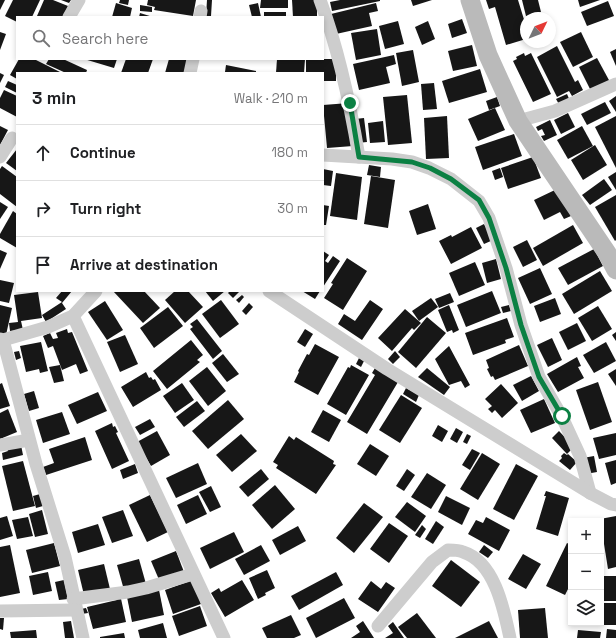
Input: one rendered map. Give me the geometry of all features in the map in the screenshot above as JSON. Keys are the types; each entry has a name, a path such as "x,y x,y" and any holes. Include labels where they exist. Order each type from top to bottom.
{"street":[{"path":"70,16 79,0"},
{"path":"320,0 329,23 350,103 359,157"},
{"path":"470,0 488,55 518,121 612,251 616,270"},
{"path":"190,72 193,60"},
{"path":"518,121 555,111 616,84"},
{"path":"0,157 12,138"},
{"path":"324,155 412,162 430,168 451,179 479,200 489,218 506,268 521,325 539,377 562,416 580,456 590,492"},
{"path":"82,638 64,557 1,340 48,327 73,316 95,292"},
{"path":"271,292 387,369 590,492 611,504 616,504"},
{"path":"73,316 224,638"},
{"path":"0,445 29,440"},
{"path":"378,626 432,562 448,550 464,552 479,561 493,581 502,605 510,638"},
{"path":"0,611 74,604 146,588 193,574"}],"building":[{"path":"0,0 5,0 0,10"},
{"path":"13,0 40,0 32,16 16,16 16,22 5,16"},
{"path":"44,0 53,0 68,6 63,16 37,16"},
{"path":"61,0 71,0 69,3"},
{"path":"120,0 129,0 128,5 119,3"},
{"path":"148,0 196,0 193,16 154,10 155,7 147,5"},
{"path":"207,0 212,0 211,16 206,16"},
{"path":"261,0 288,0 288,8 260,8"},
{"path":"292,0 317,0 317,16 293,16"},
{"path":"340,0 380,1 332,11 330,2"},
{"path":"411,0 432,0 413,6"},
{"path":"486,0 518,0 522,12 520,12 520,41 506,45 495,7 489,9"},
{"path":"522,0 538,0 541,12 525,12"},
{"path":"578,0 600,0 580,7"},
{"path":"608,1 614,16 587,26 581,12"},
{"path":"116,3 132,8 130,16 112,16"},
{"path":"258,3 261,16 252,16 249,5"},
{"path":"376,3 378,11 369,13 372,26 336,34 331,14"},
{"path":"140,5 152,7 152,12 140,11"},
{"path":"264,12 286,12 286,16 264,16"},
{"path":"140,13 150,16 139,16"},
{"path":"462,19 467,33 452,38 448,24"},
{"path":"398,21 404,44 385,49 379,26"},
{"path":"428,21 435,39 422,45 415,27"},
{"path":"377,29 381,55 356,60 351,33"},
{"path":"0,32 6,34 0,50"},
{"path":"581,32 593,57 573,67 560,42"},
{"path":"472,45 477,66 453,71 448,51"},
{"path":"556,47 575,82 578,80 583,90 572,96 569,91 557,97 537,57 556,48"},
{"path":"616,49 616,66 610,52"},
{"path":"413,50 419,82 402,86 396,53"},
{"path":"524,53 525,56 531,53 551,94 533,102 513,61 517,59 516,57"},
{"path":"394,55 396,64 386,67 390,83 359,90 353,64"},
{"path":"597,58 610,82 591,91 579,67"},
{"path":"336,59 336,81 324,81 324,72 306,72 306,60"},
{"path":"18,60 36,60 60,72 16,72 16,78 10,75"},
{"path":"48,60 65,60 87,70 86,72 64,72 46,64"},
{"path":"87,60 117,60 114,68"},
{"path":"126,60 153,60 148,72 121,72"},
{"path":"169,60 188,60 184,72 165,72"},
{"path":"277,60 305,60 304,72 276,72"},
{"path":"226,65 256,71 256,72 225,72"},
{"path":"480,69 487,92 449,103 442,81"},
{"path":"0,73 4,75 0,83"},
{"path":"8,81 16,85 16,92 5,87"},
{"path":"434,83 437,109 423,110 421,84"},
{"path":"4,90 16,96 16,116 0,108 0,98"},
{"path":"567,94 570,101 560,106 556,99"},
{"path":"407,95 412,143 388,145 383,97"},
{"path":"616,96 616,112 609,101"},
{"path":"497,97 500,106 489,110 486,101"},
{"path":"605,102 611,113 587,125 581,114"},
{"path":"349,103 353,146 327,148 324,105"},
{"path":"495,108 505,130 478,141 468,119"},
{"path":"568,113 575,127 561,134 554,120"},
{"path":"447,116 449,158 426,159 424,118"},
{"path":"616,116 616,168 595,127"},
{"path":"364,118 367,142 357,143 355,119"},
{"path":"550,120 557,135 544,141 541,136 545,135 542,129 538,131 536,127"},
{"path":"383,121 385,142 370,143 368,123"},
{"path":"0,126 8,130 0,145"},
{"path":"582,126 593,146 568,159 557,140"},
{"path":"514,134 522,156 483,170 475,147"},
{"path":"595,145 607,165 583,180 571,160"},
{"path":"16,150 16,170 6,163"},
{"path":"533,157 541,178 508,189 501,168"},
{"path":"369,165 381,167 380,177 367,175"},
{"path":"2,166 16,176 16,206 0,194 0,169"},
{"path":"500,168 503,177 495,180 492,171"},
{"path":"324,169 333,171 331,186 324,185"},
{"path":"616,172 616,190 608,177"},
{"path":"336,173 362,177 357,220 330,216"},
{"path":"371,176 395,180 388,228 364,224"},
{"path":"604,179 612,190 590,205 582,195"},
{"path":"557,189 571,216 564,219 560,212 544,220 534,200"},
{"path":"616,195 616,240 615,241 595,207"},
{"path":"0,202 8,207 0,219"},
{"path":"428,204 436,229 417,235 409,211"},
{"path":"324,205 329,206 326,225 324,225"},
{"path":"13,211 16,213 16,247 0,238 0,234"},
{"path":"484,224 493,240 484,244 476,228"},
{"path":"573,225 583,243 543,266 533,248"},
{"path":"471,227 482,248 451,264 439,241 451,235 452,237"},
{"path":"527,240 537,260 523,267 513,247"},
{"path":"594,249 603,266 568,285 558,268"},
{"path":"0,250 7,253 0,269"},
{"path":"324,252 329,255 325,261 328,263 333,256 340,261 324,285"},
{"path":"347,258 367,271 343,310 324,298 333,284 331,283"},
{"path":"496,259 501,279 487,283 482,263"},
{"path":"475,262 485,285 459,296 449,273"},
{"path":"540,268 552,294 530,304 518,278"},
{"path":"600,271 612,291 574,314 562,294"},
{"path":"0,280 14,283 9,303 0,301"},
{"path":"492,291 501,313 466,327 457,305"},
{"path":"38,292 42,318 21,321 23,330 10,331 9,323 18,322 14,295"},
{"path":"61,292 71,292 62,303 66,309 46,322 42,315 62,302 56,298"},
{"path":"114,292 145,292 160,308 143,323"},
{"path":"174,292 189,292 203,307 185,323 165,300"},
{"path":"206,292 224,292 213,301"},
{"path":"229,292 239,292 233,298 228,293"},
{"path":"304,292 319,292 315,299"},
{"path":"450,293 454,302 439,308 435,299"},
{"path":"242,295 244,297 239,303 236,300"},
{"path":"431,298 438,307 419,321 412,311"},
{"path":"555,298 561,314 540,322 534,306"},
{"path":"221,300 239,324 220,338 202,314"},
{"path":"370,300 383,309 362,340 338,324 344,314 355,321"},
{"path":"105,301 123,330 107,340 88,312"},
{"path":"249,303 253,307 246,315 242,311"},
{"path":"0,305 12,308 6,335 0,334"},
{"path":"449,305 459,330 453,333 452,330 447,332 438,310"},
{"path":"509,305 511,311 503,313 501,307"},
{"path":"598,306 612,329 592,341 578,318"},
{"path":"168,307 183,326 154,348 140,328"},
{"path":"405,309 421,323 414,330 412,328 392,351 378,338"},
{"path":"427,317 446,333 416,368 398,352"},
{"path":"507,318 514,337 505,340 506,343 473,355 465,333"},
{"path":"197,319 222,351 213,359 190,329 193,327 190,324"},
{"path":"577,323 586,341 568,350 559,332"},
{"path":"67,329 68,333 72,332 88,371 80,374 76,364 62,370 53,346 48,348 43,336 50,333 53,339 58,338 56,333"},
{"path":"305,329 313,334 305,347 297,342"},
{"path":"616,332 616,341 612,335"},
{"path":"125,335 138,364 120,372 107,342"},
{"path":"552,338 562,360 548,367 537,345"},
{"path":"191,340 203,355 197,360 200,362 167,389 153,371"},
{"path":"41,342 48,371 40,373 39,369 26,372 20,346"},
{"path":"606,342 616,361 594,373 583,355"},
{"path":"315,344 339,357 318,395 294,382 307,354 309,355"},
{"path":"519,345 528,366 495,380 493,376 491,377 487,369 489,368 486,360"},
{"path":"449,346 470,385 465,388 461,381 449,385 435,359"},
{"path":"19,351 21,358 16,360 14,352"},
{"path":"395,351 400,357 393,364 388,359"},
{"path":"223,354 239,374 227,382 212,363"},
{"path":"577,357 581,366 578,367 584,378 558,392 547,374"},
{"path":"359,358 364,361 361,367 356,364"},
{"path":"60,365 64,381 54,383 49,367"},
{"path":"351,365 369,375 346,415 327,404 348,367 350,368"},
{"path":"207,367 226,391 208,406 189,381"},
{"path":"375,368 398,382 367,434 347,422 375,375 372,373"},
{"path":"427,368 450,387 444,395 418,377"},
{"path":"616,369 616,386 608,374"},
{"path":"146,372 149,378 151,377 153,380 155,379 161,390 133,407 121,387"},
{"path":"531,376 539,391 522,401 513,385"},
{"path":"598,382 612,422 590,430 576,390"},
{"path":"2,383 10,406 0,409 0,384"},
{"path":"182,383 194,400 175,413 163,396"},
{"path":"501,384 518,403 502,418 495,410 492,413 488,409 492,406 485,399"},
{"path":"406,388 419,395 416,402 403,394"},
{"path":"34,391 39,408 29,411 24,394"},
{"path":"98,392 107,411 77,424 68,405"},
{"path":"401,395 422,408 400,443 379,430"},
{"path":"544,399 555,423 531,433 520,410"},
{"path":"228,400 244,419 208,449 192,431"},
{"path":"197,401 205,411 184,427 176,417"},
{"path":"8,409 17,432 0,439 0,413"},
{"path":"323,410 341,420 329,442 311,432"},
{"path":"62,412 70,434 43,443 36,420"},
{"path":"150,419 155,427 140,435 135,427"},
{"path":"112,423 113,427 115,426 118,432 116,433 129,461 112,469 95,431"},
{"path":"438,425 448,431 442,442 432,436"},
{"path":"456,428 463,432 457,443 450,439"},
{"path":"157,431 170,455 151,466 137,442"},
{"path":"559,431 574,447 567,454 552,438"},
{"path":"616,433 616,455 599,459 593,438"},
{"path":"241,434 257,451 232,472 216,455"},
{"path":"467,434 471,436 467,444 463,442"},
{"path":"289,436 294,440 296,437 334,461 333,464 336,465 316,494 276,468 278,465 273,462"},
{"path":"85,437 92,460 46,475 43,467 54,463 49,449"},
{"path":"370,444 389,456 376,476 357,464"},
{"path":"21,445 23,455 3,460 2,453 8,451 7,449"},
{"path":"472,449 480,453 470,470 462,465"},
{"path":"482,453 500,464 478,500 460,489"},
{"path":"564,453 567,455 568,454 577,462 570,470 559,461"},
{"path":"594,456 597,472 586,474 583,458"},
{"path":"616,460 616,483 611,485 605,463"},
{"path":"23,461 35,506 13,511 2,466"},
{"path":"198,463 207,484 176,498 166,478"},
{"path":"135,464 138,473 123,479 120,470"},
{"path":"516,464 538,476 514,520 493,509"},
{"path":"261,469 269,479 248,497 239,487"},
{"path":"407,469 415,475 404,491 396,486"},
{"path":"427,473 446,485 431,509 411,497"},
{"path":"275,485 295,509 272,529 252,505"},
{"path":"211,486 221,507 210,512 199,492"},
{"path":"546,491 569,498 558,536 536,529 546,496 544,496"},
{"path":"40,494 43,506 36,508 33,496"},
{"path":"150,495 168,532 147,542 129,505"},
{"path":"198,495 207,514 186,524 177,505"},
{"path":"446,496 470,508 462,525 438,512"},
{"path":"407,502 426,516 415,532 395,517"},
{"path":"364,503 383,517 354,553 336,538"},
{"path":"42,510 48,534 35,537 29,514"},
{"path":"123,510 133,536 112,543 102,517"},
{"path":"7,516 13,536 0,540 0,518"},
{"path":"616,516 616,567 608,569 604,544 604,518"},
{"path":"28,517 33,536 17,539 12,520"},
{"path":"486,517 510,530 499,551 468,534 476,520 483,523"},
{"path":"436,521 444,527 433,544 425,539"},
{"path":"389,523 408,536 389,563 370,549"},
{"path":"98,524 105,545 78,553 72,532"},
{"path":"422,525 426,529 420,538 415,535"},
{"path":"298,526 306,541 280,555 272,540"},
{"path":"234,532 244,552 210,569 200,548"},
{"path":"54,543 60,566 32,573 26,550"},
{"path":"568,544 568,589 565,595 546,586"},
{"path":"10,545 20,593 0,597 0,547"},
{"path":"261,545 270,561 244,575 235,559"},
{"path":"484,545 493,552 488,558 479,552"},
{"path":"176,551 184,572 160,582 151,561"},
{"path":"523,554 541,564 526,589 508,579"},
{"path":"139,559 146,584 124,590 117,565"},
{"path":"451,560 480,582 461,607 432,586"},
{"path":"104,564 110,589 84,595 78,570"},
{"path":"267,570 275,588 265,593 266,595 258,599 249,578"},
{"path":"48,572 52,591 33,595 29,576"},
{"path":"336,572 343,585 299,610 291,596"},
{"path":"604,576 616,576 616,601 604,601"},
{"path":"64,580 68,599 59,600 55,582"},
{"path":"193,580 201,604 173,614 165,590"},
{"path":"242,580 254,600 225,617 211,593 219,588 221,592"},
{"path":"371,581 381,589 386,582 395,588 378,612 358,599"},
{"path":"159,590 164,615 132,622 127,597"},
{"path":"120,594 126,622 93,629 87,607 117,600 115,595"},
{"path":"344,598 355,618 316,638 306,618"},
{"path":"604,603 616,603 616,625 604,625"},
{"path":"200,606 207,626 179,636 172,616"},
{"path":"86,608 88,613 82,614 81,609"},
{"path":"545,608 548,638 520,638 518,610"},
{"path":"417,613 436,638 407,638 398,627"},
{"path":"291,615 301,635 294,638 267,638 262,628"},
{"path":"0,618 4,618 3,630 0,629"},
{"path":"71,621 74,638 65,638 63,622"},
{"path":"363,621 374,638 351,638 360,632 356,626"},
{"path":"489,621 498,638 455,638"},
{"path":"393,622 404,638 385,638 393,633 388,626"},
{"path":"163,623 167,638 140,638 138,630"},
{"path":"607,629 616,630 616,638 606,638"},
{"path":"36,630 37,638 11,638 10,632"},
{"path":"578,630 601,632 600,638 577,638"},
{"path":"124,633 125,638 100,638 100,637"}],"route":[{"path":"350,103 359,157 412,162 430,168 451,179 479,200 489,218 506,268 521,325 539,377 562,416"}]}
